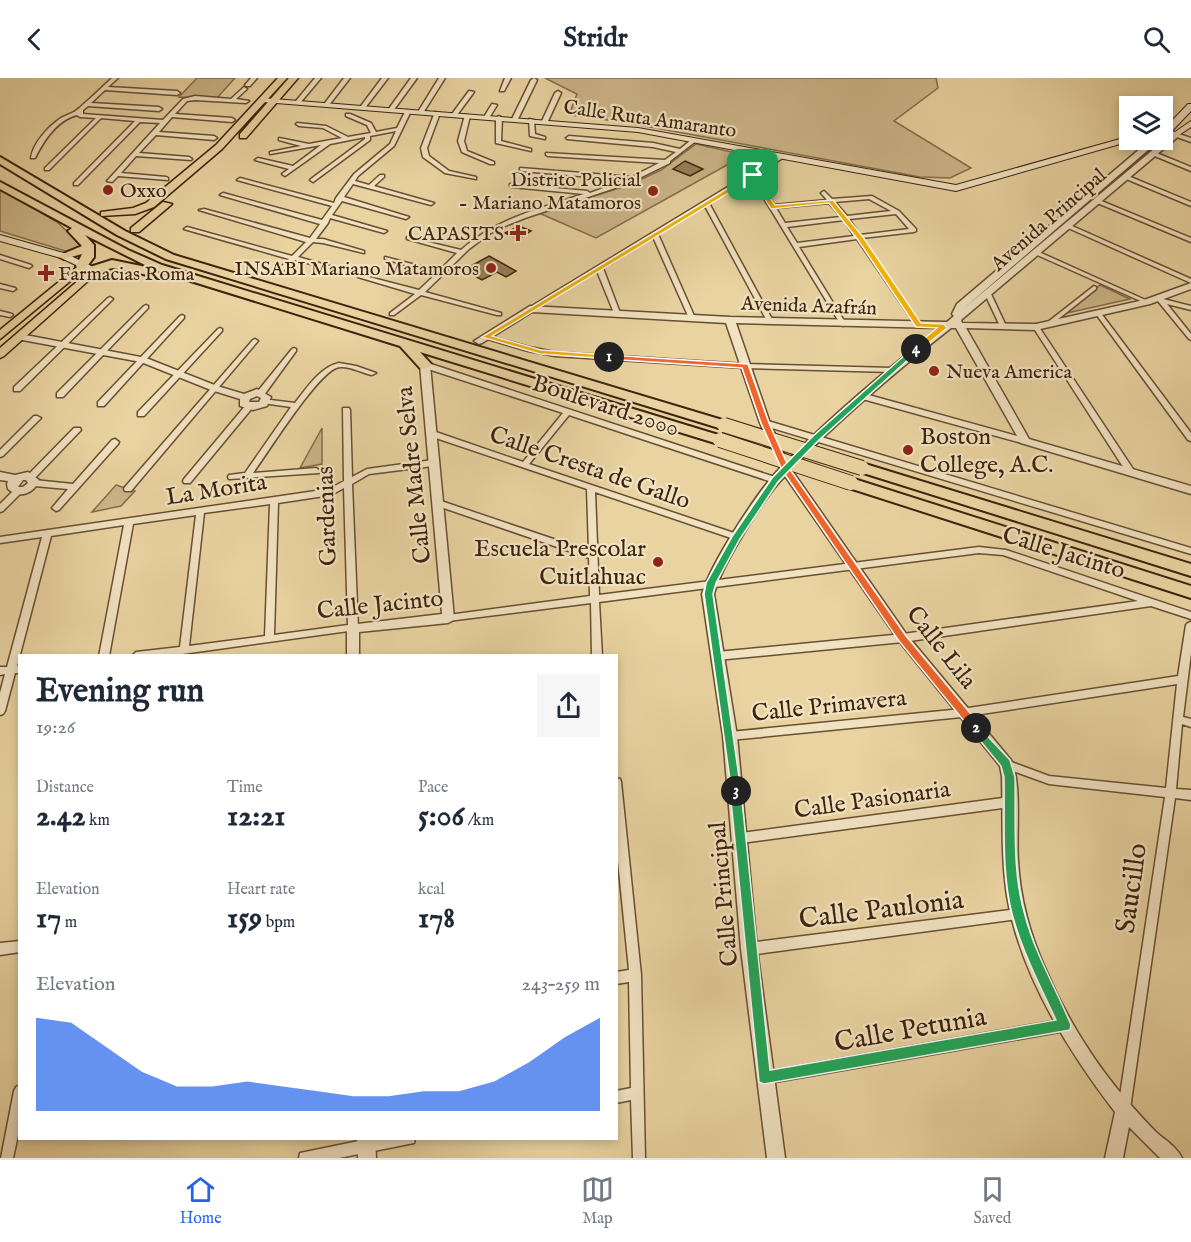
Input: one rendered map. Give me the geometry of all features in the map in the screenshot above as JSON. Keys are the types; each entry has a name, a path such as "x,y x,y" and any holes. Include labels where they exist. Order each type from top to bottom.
{"highway":[{"path":"0,160 150,248 267,287 584,381 1191,570"},
{"path":"0,185 124,252 228,290"},
{"path":"46,187 135,230 267,287"},
{"path":"60,219 85,241 89,248 88,257 81,266"},
{"path":"64,256 89,248"},
{"path":"183,249 392,314 483,339 565,371 584,381"},
{"path":"94,270 105,265 118,264 228,290 720,440 1191,592"},
{"path":"405,343 425,365"}],"main road":[{"path":"105,214 135,211 150,206 219,147 283,78"},
{"path":"135,230 217,160 276,101 294,78"},
{"name":"Calle Ruta Amaranto","path":"264,100 638,130 779,158 956,188 1119,142"},
{"path":"1173,124 1191,106"},
{"name":"Avenida Principal","path":"1176,135 1191,123"},
{"path":"0,238 64,256 81,266 94,270"},
{"path":"0,345 7,333 81,266"},
{"path":"0,354 7,333 59,302 94,270"}],"street":[{"path":"81,114 86,104 115,78"},
{"path":"232,100 254,78"},
{"path":"298,102 318,78"},
{"path":"327,104 347,78"},
{"path":"363,107 385,78"},
{"path":"391,110 414,78"},
{"path":"421,112 442,78"},
{"path":"502,90 508,78"},
{"path":"514,119 534,80"},
{"path":"104,88 177,93"},
{"path":"456,114 471,92"},
{"path":"545,121 558,93"},
{"path":"110,181 163,122 188,99 246,101"},
{"path":"86,104 159,109"},
{"path":"487,117 494,105"},
{"path":"281,270 312,240 350,182 392,146 408,111"},
{"path":"437,113 424,148 426,157 447,171 474,178"},
{"path":"33,157 42,142 66,116 81,114 99,118 163,122"},
{"path":"170,115 232,120"},
{"path":"313,180 368,139 369,124 348,115"},
{"path":"467,116 461,141 465,152 492,162"},
{"path":"47,169 99,118"},
{"path":"499,118 498,142 529,150"},
{"path":"76,184 138,120"},
{"path":"531,120 532,135 543,138"},
{"path":"299,124 324,128 347,139"},
{"path":"272,153 400,129"},
{"path":"154,133 214,138"},
{"path":"1176,135 1191,140"},
{"name":"Avenida Principal","path":"785,468 892,369 944,326 957,322 1152,153 1176,135"},
{"path":"569,138 653,145 681,151"},
{"path":"281,139 308,146"},
{"path":"392,314 420,293 461,252 496,228 533,212 637,179 668,162 693,141"},
{"path":"285,174 329,142"},
{"name":"Avenida Principal","path":"957,322 960,306 1144,150"},
{"path":"1152,153 1191,169"},
{"path":"134,154 189,159"},
{"path":"548,154 668,162"},
{"path":"483,339 779,158"},
{"path":"258,160 294,168"},
{"path":"522,169 637,179"},
{"path":"116,174 166,179"},
{"path":"753,175 843,324"},
{"path":"370,187 382,176"},
{"path":"1126,177 1191,204"},
{"path":"240,180 336,205"},
{"path":"350,182 431,203"},
{"path":"512,185 592,193"},
{"path":"824,193 861,238 919,326"},
{"path":"223,195 325,223"},
{"path":"339,198 406,217"},
{"path":"773,207 870,198 897,212 914,230 797,245"},
{"path":"1097,201 1191,240"},
{"path":"707,204 770,321"},
{"path":"202,210 362,252"},
{"path":"784,225 897,212"},
{"path":"329,216 384,231"},
{"path":"1068,226 1191,281"},
{"path":"187,229 338,270"},
{"path":"655,234 692,318"},
{"path":"409,238 461,252"},
{"path":"1037,253 1147,302"},
{"path":"0,256 29,266"},
{"path":"387,258 441,273"},
{"path":"599,267 617,313"},
{"path":"361,277 499,314"},
{"path":"0,286 13,289"},
{"path":"957,322 1036,327 1160,300 1191,286"},
{"path":"1050,324 1094,288"},
{"path":"988,294 1003,326"},
{"path":"17,389 110,299"},
{"path":"1160,300 1191,308"},
{"path":"1160,300 1191,338"},
{"path":"60,395 146,307"},
{"name":"Avenida Azafrán","path":"530,309 730,320 944,326"},
{"path":"0,313 10,315"},
{"path":"1098,313 1191,438"},
{"path":"101,404 182,317"},
{"name":"Calle Lila","path":"730,320 765,423 785,468 852,568 903,638 1006,764"},
{"path":"957,322 1025,441"},
{"path":"1036,327 1130,471"},
{"path":"141,414 220,330"},
{"path":"7,333 143,360 247,402"},
{"path":"483,339 548,353 745,366 892,369"},
{"path":"128,489 255,341"},
{"path":"263,397 294,350"},
{"name":"Boulevard 2000","path":"425,365 775,480"},
{"name":"Calle Madre Selva","path":"425,365 448,618"},
{"path":"247,476 297,406 334,366 372,373"},
{"path":"862,396 1191,490"},
{"path":"187,481 247,402 263,397 297,406"},
{"name":"Gardenias","path":"346,410 353,654"},
{"path":"524,465 567,413"},
{"path":"0,454 37,418"},
{"path":"765,423 1191,551"},
{"path":"33,480 77,430"},
{"name":"Calle Cresta de Gallo","path":"430,433 737,537"},
{"path":"56,508 115,442"},
{"name":"La Morita","path":"0,540 331,492 367,472 434,463"},
{"name":"Calle Principal","path":"776,1158 764,1078 730,736 708,594 711,583 737,537 785,468"},
{"path":"232,477 316,471"},
{"path":"0,476 17,485"},
{"path":"0,509 17,485 33,480 75,487"},
{"path":"591,489 591,555 597,654"},
{"path":"269,638 274,500"},
{"path":"438,503 591,555"},
{"path":"184,650 200,512"},
{"path":"104,654 129,521"},
{"path":"0,711 47,534"},
{"name":"Calle Jacinto","path":"152,654 991,550 1191,616"},
{"path":"717,656 903,638 1152,602"},
{"name":"Saucillo","path":"1114,1158 1124,1109 1171,792 1181,683 1191,626"},
{"path":"1181,683 1191,696"},
{"name":"Calle Primavera","path":"730,736 962,713 1181,683"},
{"path":"1178,719 1191,723"},
{"path":"1173,1158 1159,1147 1124,1109 1065,1025 1037,966 1018,914 1013,877 1006,764 1049,780 1191,795"},
{"name":"Calle Pasionaria","path":"741,838 1010,802"},
{"path":"618,813 621,859 635,975 639,1158"},
{"name":"Calle Paulonia","path":"750,949 1018,914"},
{"path":"0,949 18,945"},
{"path":"618,978 635,975"},
{"name":"Calle Petunia","path":"764,1078 1065,1025"},
{"path":"618,1097 636,1093"},
{"path":"7,1158 18,1100"},
{"path":"305,1158 401,1140"}],"shaded area":[{"path":"197,78 235,78 216,99 179,97"},
{"path":"545,78 936,78 938,88 894,121 971,168 950,178 920,177 623,122 569,115 577,94"},
{"path":"696,144 745,155 596,238 539,213 629,185 661,170"},
{"path":"0,189 57,222 82,245 81,248 65,251 0,231"},
{"path":"1100,285 1130,299 1067,313"},
{"path":"322,428 322,464 300,468"},
{"path":"116,485 135,491 121,506 92,512"}],"building":[{"path":"685,161 703,169 690,176 673,169"},
{"name":"CAPASITS","path":"519,226 531,231 519,239 505,233"},
{"name":"INSABI Mariano Matamoros","path":"489,256 516,271 506,277 497,272 482,280 471,274 471,266"}],"place":[{"name":"Oxxo","path":"108,190"},
{"name":"Distrito Policial - Mariano Matamoros","path":"653,191"},
{"name":"CAPASITS","path":"518,233"},
{"name":"INSABI Mariano Matamoros","path":"491,268"},
{"name":"Farmacias Roma","path":"46,273"},
{"name":"Nueva America","path":"934,371"},
{"name":"Boston College, A.C.","path":"908,450"},
{"name":"Escuela Prescolar Cuitlahuac","path":"658,562"}],"route":[{"path":"753,175 486,337 528,350 555,354 745,366 765,423 785,468 852,568 903,638 1006,764 1009,777 1013,877 1018,914 1037,966 1065,1025 764,1078 730,736 708,594 716,573 737,537 785,468 892,369 944,326 919,326 861,238 831,201 773,207 753,175"}]}
